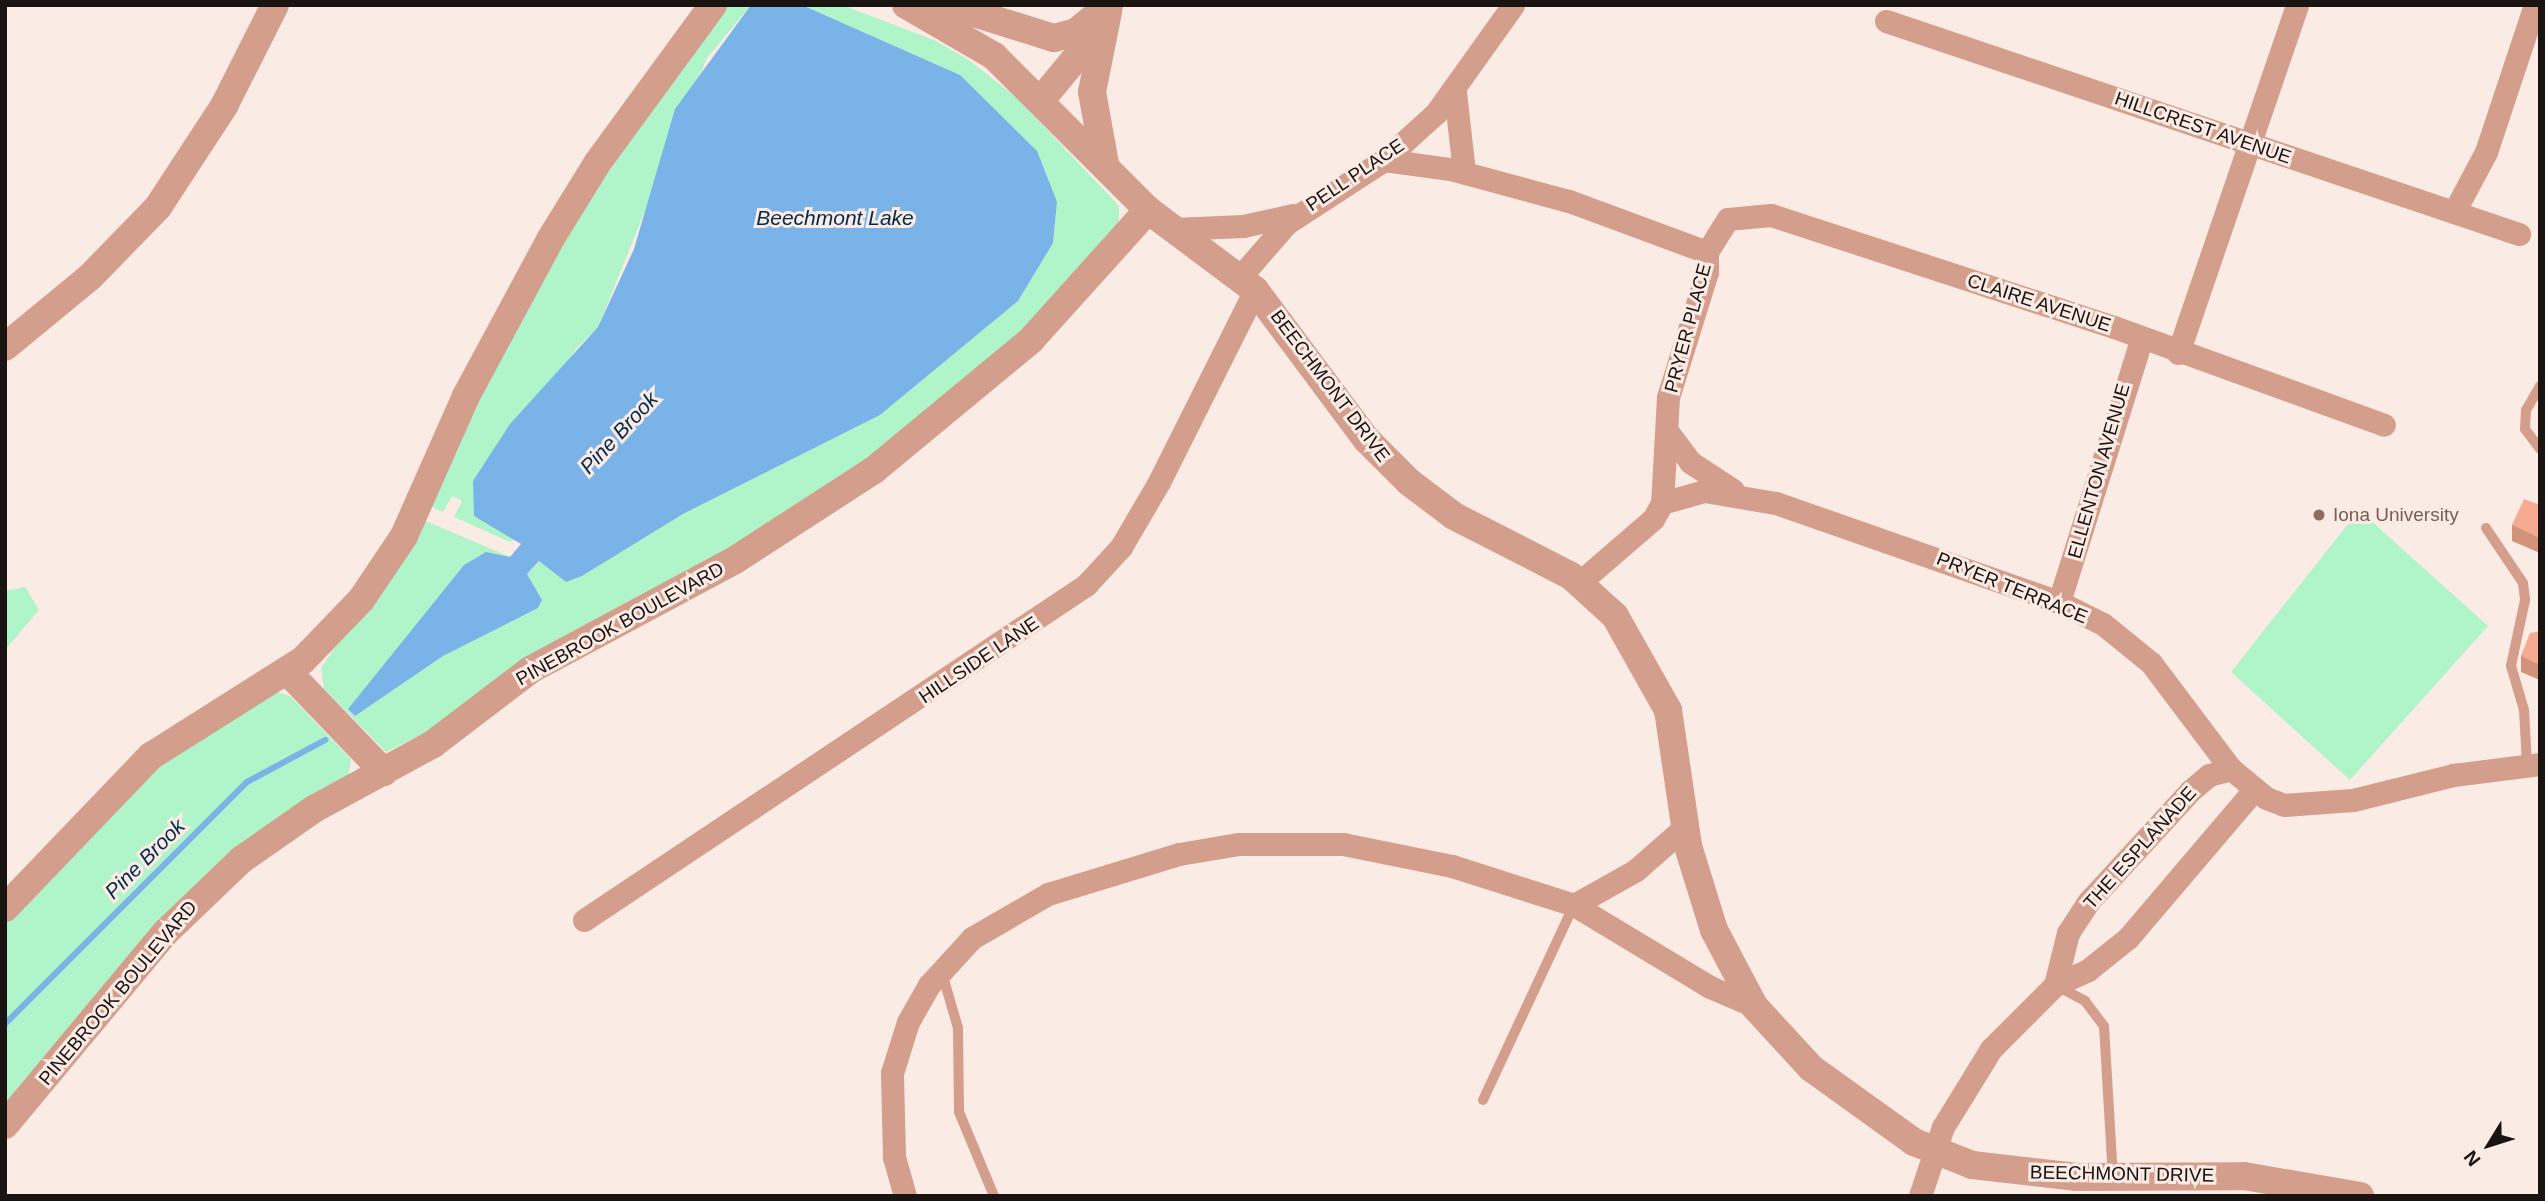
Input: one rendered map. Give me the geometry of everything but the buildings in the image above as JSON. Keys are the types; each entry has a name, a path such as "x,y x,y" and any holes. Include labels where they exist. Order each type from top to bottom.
{"street":[{"path":"5,347 61,303 159,206 224,106 275,5"},
{"path":"5,908 151,756 287,671 334,631 385,568 466,396 551,238 598,162 713,5"},
{"path":"910,6 940,5"},
{"path":"948,5 1002,16 1062,37 1109,8"},
{"name":"PELL PLACE","path":"1173,229 1243,226 1300,213 1384,160 1455,92 1513,5"},
{"path":"2178,354 2297,5"},
{"path":"2454,212 2486,152 2535,5"},
{"name":"BEECHMONT DRIVE","path":"910,6 978,44 1041,100 1148,210 1247,284 1394,469 1454,516 1580,582 1624,627 1663,698 1677,743 1685,827 1705,907 1754,1006 1830,1083 1934,1152 2005,1171 2113,1177 2244,1176 2360,1196"},
{"path":"1041,100 1081,57 1109,8"},
{"path":"1107,170 1092,92 1109,8"},
{"name":"HILLCREST AVENUE","path":"1886,21 2519,234"},
{"path":"1455,92 1464,172"},
{"name":"PRYER PLACE","path":"1384,160 1464,172 1603,212 1707,253 1707,272 1668,397 1662,503"},
{"name":"PINEBROOK BOULEVARD","path":"5,1125 166,932 219,879 289,824 442,739 530,670 735,560 874,470 1031,340 1148,210"},
{"name":"PELL PLACE","path":"1247,284 1300,213"},
{"name":"CLAIRE AVENUE","path":"1707,253 1728,219 1771,215 2384,425"},
{"name":"HILLSIDE LANE","path":"584,920 1086,585 1121,547 1159,482 1247,284"},
{"name":"ELLENTON AVENUE","path":"2059,602 2141,340"},
{"name":"PRYER TERRACE","path":"1667,431 1699,470 1745,496 2059,602 2103,624 2151,663 2231,769 2254,790 2304,807 2534,763"},
{"name":"PRYER TERRACE","path":"1662,503 1704,491 1745,496"},
{"path":"1580,582 1653,519 1662,503"},
{"path":"287,671 384,772"},
{"name":"THE ESPLANADE","path":"2055,985 2067,933 2089,901 2190,791 2209,775 2231,769"},
{"path":"1920,1196 1934,1152 1978,1065 2055,985 2088,970 2129,937 2254,790"},
{"path":"1574,905 1636,870 1685,827"},
{"path":"905,1196 894,1157 892,1073 908,1022 941,972 972,938 1048,894 1167,857 1238,844 1343,844 1452,866 1574,905 1710,987 1754,1006"}],"lane":[{"path":"2540,386 2526,410 2525,429 2540,449"},
{"path":"2486,528 2523,583 2525,600 2511,666 2524,710 2534,763"},
{"path":"1483,1100 1574,905"},
{"path":"941,972 958,1028 959,1112 994,1196"},
{"path":"2055,985 2085,1001 2104,1026 2113,1177"}],"green space":[{"path":"726,5 751,5 707,58 598,327 576,349 474,516 517,538 510,542 454,517 462,501 452,496 443,512 430,506 461,424 554,249"},
{"path":"802,5 842,5 934,40 969,60 1018,99 1119,206 1119,224 1038,322 869,467 454,719 386,752 324,689 321,668 421,519 510,557 391,660 348,709 355,716 443,656 538,608 542,600 527,574 540,561 566,582 582,576 683,514 880,415 1018,301 1053,243 1057,202 960,75"},
{"path":"2359,510 2488,626 2350,780 2231,672"},
{"path":"25,587 39,610 5,650 5,591"},
{"path":"277,692 290,696 351,759 349,773 5,1105 5,919 123,787"}],"water":[{"name":"Beechmont Lake","path":"751,5 802,5 960,75 1037,151 1057,202 1053,243 1018,301 880,415 683,514 582,576 566,582 539,561 527,574 542,600 538,608 443,656 355,716 348,709 464,565 486,552 510,557 521,544 474,516 473,481 510,424 598,327 634,249 675,109"}],"waterway":[{"name":"Pine Brook","path":"5,1024 247,782 325,740"}],"place":[{"name":"Iona University","path":"2319,515"}]}
